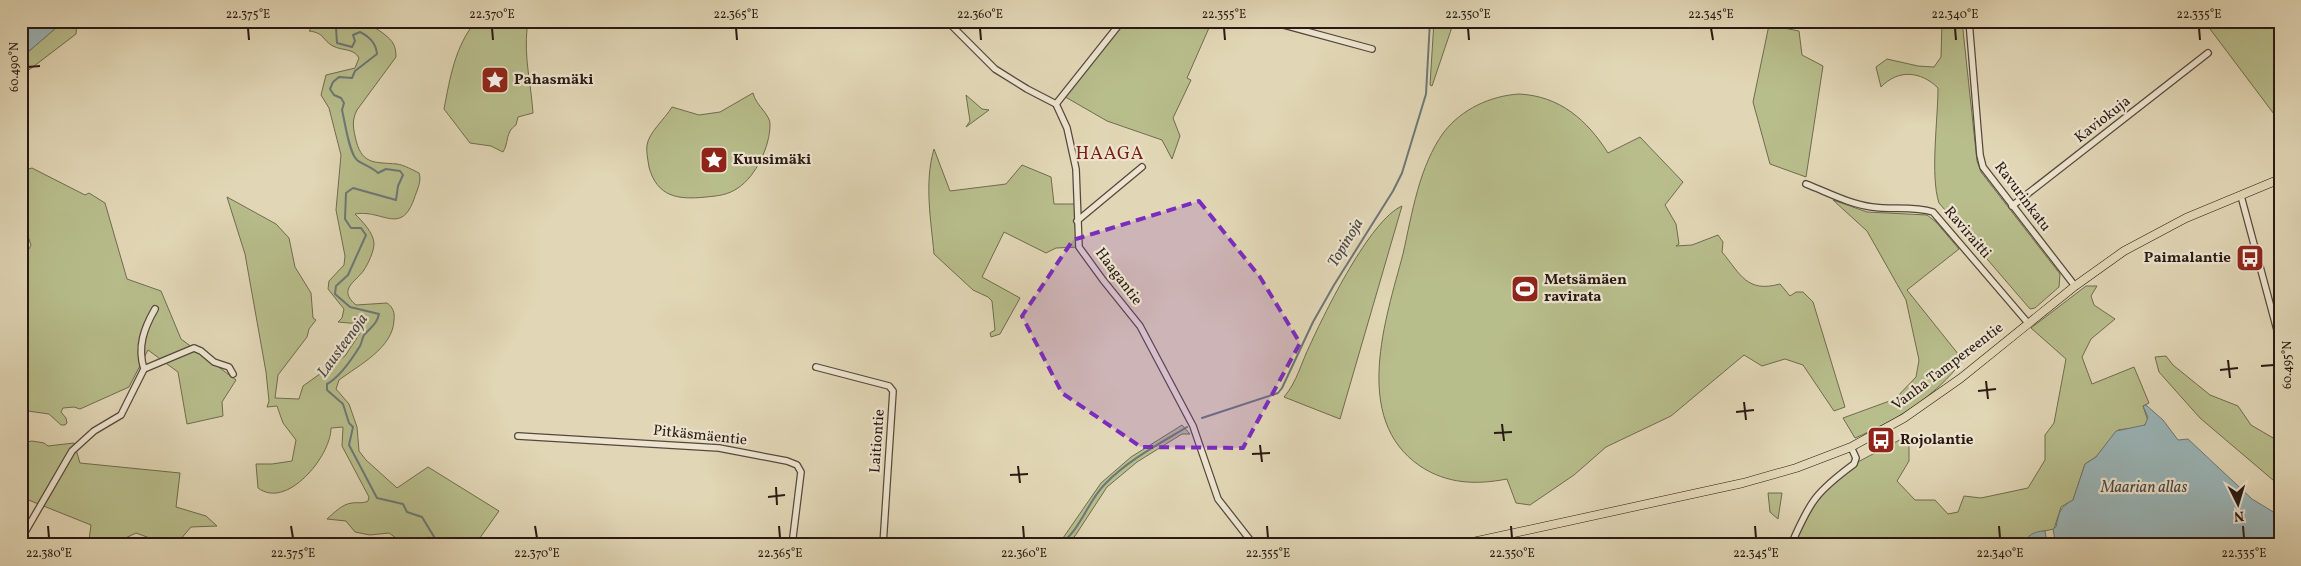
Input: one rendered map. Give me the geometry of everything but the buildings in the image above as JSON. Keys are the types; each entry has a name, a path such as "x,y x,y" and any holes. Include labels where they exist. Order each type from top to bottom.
{"main road":[{"name":"Vanha Tampereentie","path":"1459,545 1492,541 1742,483 1796,468 1851,447 1918,409 1961,378 2075,286 2147,237 2186,218 2280,179"}],"street":[{"path":"947,21 995,69 1056,104 1122,21"},
{"path":"1269,21 1372,49"},
{"name":"Ravurinkatu","path":"1969,21 1982,161 1990,178 2075,286"},
{"name":"Kaviokuja","path":"2012,206 2208,53"},
{"name":"Haagantie","path":"1056,104 1072,147 1076,169 1079,247 1140,326 1193,426 1218,500 1254,545"},
{"path":"1077,221 1142,167"},
{"name":"Raviraitti","path":"1806,184 1856,204 1871,207 1920,209 1933,212 2028,323"},
{"path":"2241,196 2280,341"},
{"path":"21,539 72,451 94,432 121,415 144,369 141,343 155,309"},
{"path":"144,369 194,348 201,351 214,362 229,367 233,374"},
{"name":"Laitiontie","path":"816,367 888,386 893,391 883,545"},
{"name":"Pitkäsmäentie","path":"518,436 720,448 786,461 796,465 801,472 792,545"},
{"path":"1792,545 1806,509 1824,486 1854,464 1856,458 1851,447"}],"highlighted area":[{"path":"1199,201 1260,277 1300,343 1243,448 1141,447 1062,393 1022,316 1073,240"}],"green space":[{"path":"344,20 368,24 392,41 396,57 357,110 353,123 355,136 361,152 369,160 403,165 419,173 420,176 419,186 414,199 409,210 403,216 397,219 365,213 355,214 370,232 374,244 372,254 364,270 350,286 348,294 356,305 387,303 393,310 394,320 388,339 374,355 339,380 336,389 349,404 357,427 359,451 366,460 397,488 428,467 499,511 477,542 479,545 434,545 433,540 429,537 414,542 396,538 389,533 370,535 355,532 346,521 327,519 345,505 366,502 369,497 342,446 343,427 331,428 329,440 316,465 294,486 282,492 269,493 258,488 256,464 292,461 296,440 283,423 277,406 267,407 269,401 266,372 245,254 227,197 276,224 289,238 295,267 311,293 313,318 316,320 309,329 307,337 278,375 275,398 299,399 303,386 345,356 364,327 361,324 338,322 342,318 344,309 328,289 329,281 344,265 345,256 336,210 341,155 329,108 321,95 326,75 355,68 359,58 351,51 336,48 321,35 309,31 317,21"},
{"path":"64,21 77,21 76,34 21,76 21,58"},
{"path":"476,21 514,21 527,29 527,61 533,113 518,117 516,125 510,131 503,152 491,146 470,143 444,109 451,74 458,52"},
{"path":"1122,21 1212,21 1187,78 1191,80 1173,118 1180,136 1172,159 1162,140 1107,121 1062,95"},
{"path":"1434,21 1454,21 1432,86 1430,85"},
{"path":"1942,21 1962,21 1977,161 1981,172 2060,274 2059,287 2035,308 2030,309 1939,203 1935,178 1938,88 1924,78 1910,74 1895,77 1881,87 1876,67 1887,59 1918,66 1934,67 1941,57"},
{"path":"2204,21 2280,21 2280,122"},
{"path":"1769,25 1799,31 1802,55 1823,66 1806,177 1770,164 1753,102"},
{"path":"753,93 770,121 770,125 765,151 745,183 726,194 696,198 678,197 657,185 649,167 647,145 654,130 672,107 699,115 720,112"},
{"name":"Metsämäen ravirata","path":"1519,94 1547,99 1571,112 1591,130 1608,153 1640,137 1683,182 1665,205 1676,224 1679,244 1676,246 1692,245 1718,235 1723,242 1722,252 1746,280 1760,286 1780,284 1790,296 1796,292 1803,292 1813,302 1845,407 1834,411 1803,365 1785,359 1762,366 1744,355 1671,416 1606,447 1574,475 1530,505 1516,503 1507,479 1484,482 1451,480 1420,466 1399,446 1386,422 1380,395 1379,366 1389,308 1422,175 1435,145 1444,132 1459,117 1468,110 1487,101"},
{"path":"966,95 982,109 989,110 966,127 970,121"},
{"path":"934,149 950,191 1006,184 1022,165 1051,177 1054,204 1076,204 1079,247 1056,248 1046,253 1004,232 982,277 1020,298 1000,334 991,337 990,333 995,330 992,301 973,290 934,254 930,215 929,175"},
{"path":"32,168 85,195 89,193 105,203 127,279 161,291 181,339 236,380 222,402 223,416 187,424 178,372 148,350 129,387 80,409 74,407 63,408 61,412 66,418 67,423 65,425 61,425 49,414 21,410 21,254 29,249 31,245 21,217 21,171"},
{"path":"1833,200 1867,212 1927,215 1936,222 1959,249 1907,290 1963,360 1928,396 1900,415 1855,438 1843,418 1895,399 1916,377 1919,360 1906,300 1867,231"},
{"path":"1402,206 1340,419 1284,397 1296,379 1317,330 1350,268 1376,229 1389,215"},
{"path":"2086,286 2097,286 2091,296 2094,305 2115,319 2091,339 2082,357 2092,384 2134,367 2149,403 2143,406 2148,421 2142,427 2118,430 2096,457 2085,464 2073,500 2061,507 2054,529 2028,537 2022,545 1791,545 1824,486 1854,464 1909,435 1909,461 1897,481 1915,500 1935,500 1948,514 1958,512 1964,496 1981,498 2028,488 2045,460 2045,435 2054,423 2066,359 2031,328"},
{"path":"2166,356 2173,365 2210,395 2238,406 2251,425 2280,442 2280,486 2200,418 2159,372 2155,357"},
{"path":"1182,425 1190,434 1182,434 1137,462 1107,487 1075,536 1065,545 1048,545 1063,538 1101,483 1131,457"},
{"path":"32,441 44,443 48,446 74,443 80,463 180,473 176,507 206,516 217,526 191,527 179,541 158,541 136,533 115,543 89,540 91,525 21,497 21,443"},
{"path":"1768,493 1782,493 1778,519 1770,512"}],"water":[{"path":"21,21 64,21 21,58"},
{"name":"Maarian allas","path":"2146,405 2163,420 2178,440 2188,439 2252,499 2280,516 2280,545 2022,545 2031,535 2041,531 2045,531 2047,542 2055,540 2053,529 2056,527 2059,514 2065,505 2073,500 2085,464 2096,457 2116,431 2145,425 2148,417 2143,406"}],"waterway":[{"name":"Lausteenoja","path":"331,21 336,28 337,43 352,47 355,41 353,35 360,32 372,41 377,54 355,71 352,78 339,77 333,82 330,89 344,103 342,110 354,156 359,162 378,173 386,169 400,171 403,175 398,186 396,200 353,188 346,193 345,219 351,228 361,228 366,235 348,275 336,286 335,294 350,307 379,314 375,323 364,335 360,346 349,362 337,377 327,384 327,390 343,404 349,423 353,427 349,445 377,498 403,504 407,512 422,517 439,545"},
{"name":"Topinoja","path":"1202,418 1278,393 1282,388 1313,322 1393,191 1402,173 1426,94 1430,21"},
{"name":"Topinoja","path":"1059,545 1073,532 1093,499 1114,475 1144,453 1187,427"}],"place":[{"name":"Pahasmäki","path":"495,80"},
{"name":"Kuusimäki","path":"714,160"},
{"name":"Paimalantie","path":"2250,258"},
{"name":"Metsämäen ravirata","path":"1525,289"},
{"name":"Rojolantie","path":"1881,440"}],"district":[{"name":"HAAGA","path":"1110,154"}]}
